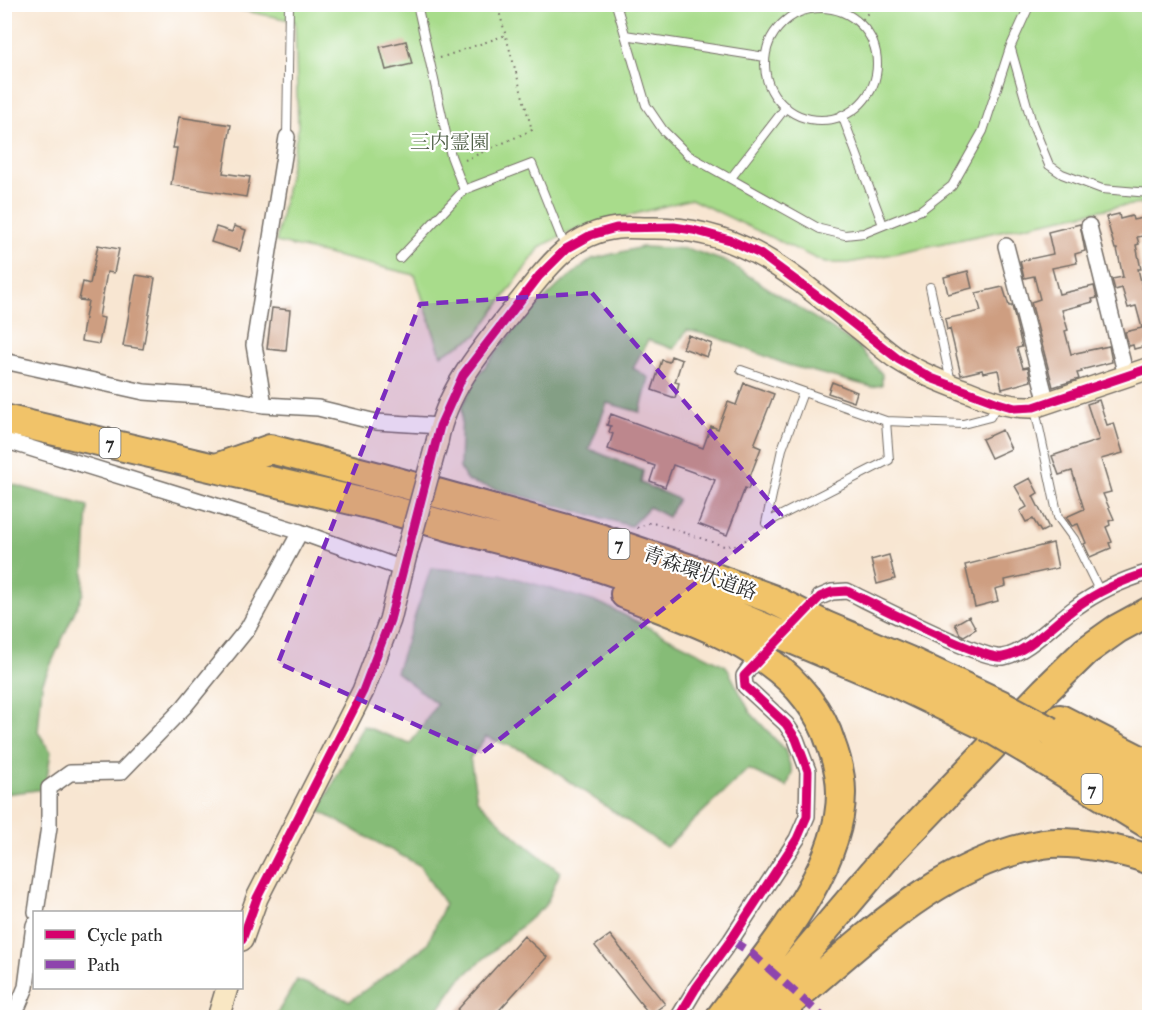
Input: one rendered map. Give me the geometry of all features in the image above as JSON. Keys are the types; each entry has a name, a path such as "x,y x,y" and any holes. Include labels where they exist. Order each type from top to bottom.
{"highway":[{"name":"青森環状道路","path":"9,422 377,506 570,557 706,603 896,683 1001,709 1047,734 1149,799"},
{"name":"青森環状道路","path":"216,468 270,449 565,528 699,572 772,599 826,626 909,661 968,676 1001,709"},
{"path":"462,530 720,632 770,662 797,686 815,709 829,736 838,763 841,793 838,820 831,848 814,884 789,924 720,1017"},
{"path":"776,1006 890,854 1086,651 1117,628 1149,611"},
{"path":"776,1006 1055,701 1099,659 1136,630 1149,625"},
{"path":"1001,709 1047,734 1149,765"},
{"name":"青森環状道路","path":"1047,734 1149,825"},
{"path":"750,1017 776,1006 910,903 985,860 1015,850 1054,844 1082,844 1116,850 1149,860"}],"street":[{"path":"264,405 254,345 287,137"},
{"path":"1089,226 1126,376"},
{"path":"243,937 257,898 363,691 390,620 439,434 463,375 539,276 566,249 591,235 616,228 674,227 730,240 760,254 898,359 931,378 1015,408 1040,405 1149,368"},
{"path":"1006,246 1040,405"},
{"path":"4,362 144,392 226,398 264,405 318,408 439,434"},
{"path":"9,422 300,532 404,562"},
{"path":"36,911 49,826 49,788 70,773 121,772 184,707 248,628 300,532"},
{"path":"820,597 832,592 847,591 975,651 1002,658 1017,652 1077,606 1100,592 1149,572"},
{"path":"678,1017 797,839 807,816 808,771 796,739 786,724 745,686 744,676 751,666"},
{"path":"13,1017 26,987 33,933"},
{"path":"218,1017 226,989"}],"lane":[{"path":"287,137 289,4"},
{"path":"417,4 454,164 464,190"},
{"path":"616,4 646,105 663,130 688,155 820,229 845,235 864,233 921,210 952,186 983,131 1010,48 1030,4"},
{"path":"817,8 836,10 846,14 866,29 874,44 877,61 875,78 868,94 857,107 842,115 828,119 813,119 798,115 786,107 773,93 766,76 765,57 771,39 782,23 798,13 817,8"},
{"path":"624,35 765,57"},
{"path":"1010,48 1032,123 1050,165 1062,174 1083,184 1102,189 1149,193"},
{"path":"731,178 786,107"},
{"path":"842,115 883,225"},
{"path":"400,258 464,190 532,164 566,249"},
{"path":"930,287 952,386"},
{"path":"741,370 886,421 963,424 990,417 998,403"},
{"path":"766,523 782,449 803,392"},
{"path":"1040,405 1058,517 1074,539 1100,592"},
{"path":"766,523 889,460 886,421"}],"path":[{"path":"454,164 532,130 498,4"},
{"path":"846,14 854,4"},
{"path":"859,24 875,4"},
{"path":"430,61 506,36"},
{"path":"634,531 639,525 658,524 724,546 739,545 766,523"}],"highlighted area":[{"path":"592,293 781,515 481,754 278,663 420,304"}],"green space":[{"name":"三内霊園","path":"216,5 1149,5 1149,203 1115,207 849,263 825,263 691,199 575,230 541,246 476,336 441,355 415,275 276,242 298,129 295,21"},
{"path":"642,247 689,249 727,262 857,345 882,374 882,385 872,387 788,365 716,337 687,330 674,349 648,340 633,368 649,378 640,412 607,403 589,449 643,471 641,483 678,499 668,517 649,507 631,526 467,481 460,468 462,406 479,374 519,324 559,285 592,259"},
{"path":"4,482 88,506 83,593 42,684 38,732 51,752 45,789 5,794"},
{"path":"431,568 501,574 602,604 726,666 750,712 785,750 792,772 787,787 748,769 666,847 524,751 486,737 470,758 477,800 516,837 560,872 546,905 459,980 433,1017 275,1017 297,980 350,1001 427,945 445,904 419,865 319,811 363,726 410,744 437,704 396,672"}],"building":[{"path":"406,41 412,64 386,70 380,47"},
{"path":"179,117 231,125 223,173 250,177 246,197 171,185 177,148 173,148"},
{"path":"1119,214 1120,219 1132,216 1133,220 1149,217 1149,235 1137,237 1139,244 1136,245 1143,290 1149,288 1149,343 1134,349 1133,345 1129,346 1125,332 1142,328 1136,306 1128,308 1122,288 1115,290 1112,279 1123,277 1117,249 1115,249 1106,217"},
{"path":"1080,224 1085,251 1075,254 1077,263 1052,268 1059,294 1094,286 1097,298 1092,299 1093,302 1062,310 1068,330 1065,331 1071,354 1109,346 1112,362 1081,370 1082,372 1077,373 1079,379 1053,387 1031,302 1040,299 1034,276 1024,278 1020,261 1053,254 1048,232"},
{"path":"234,226 246,230 240,251 211,242 216,227 232,232"},
{"path":"98,245 119,249 114,273 107,272 99,317 104,318 99,344 81,341 88,301 79,300 83,282 90,284"},
{"path":"968,271 972,288 948,294 944,277"},
{"path":"136,275 155,278 143,349 123,346"},
{"path":"1003,287 1009,306 1012,306 1022,347 1017,348 1023,368 1028,367 1031,381 1002,389 998,370 983,373 982,370 961,375 950,329 947,330 945,319 981,311 976,293"},
{"path":"272,308 290,310 286,351 267,349"},
{"path":"688,335 712,344 707,357 683,348"},
{"path":"671,356 682,360 675,382 679,383 675,398 652,390 662,360 669,362"},
{"path":"832,382 857,392 854,402 828,393"},
{"path":"744,383 774,394 754,445 761,448 749,479 752,480 748,489 745,488 727,535 698,524 715,480 673,465 665,487 650,481 655,466 608,449 613,434 609,432 611,426 607,425 611,414 703,448 711,426 718,429 728,402 736,405"},
{"path":"1099,400 1107,425 1114,423 1123,453 1101,459 1111,492 1103,494 1114,519 1109,521 1110,525 1106,527 1112,542 1109,543 1111,548 1090,557 1078,524 1072,526 1066,517 1084,509 1072,471 1059,475 1052,456 1099,440 1087,404"},
{"path":"1002,430 1011,449 991,458 982,439"},
{"path":"1030,478 1038,493 1033,496 1049,528 1041,532 1033,519 1026,522 1020,511 1027,507 1015,486"},
{"path":"1053,543 1058,568 1005,580 1006,586 995,589 998,601 975,607 965,565"},
{"path":"889,555 895,579 877,584 871,560"},
{"path":"969,616 976,629 964,636 960,634 955,624"},
{"path":"610,935 665,1004 650,1015 595,946"},
{"path":"524,936 547,957 493,1017 451,1017"}],"marked path":[{"path":"731,940 750,952 824,1018"}],"cycle path":[{"path":"243,937 257,898 363,691 390,620 440,426 463,375 539,276 566,249 591,235 616,228 674,227 730,240 760,254 898,359 931,378 1015,408 1034,407 1150,368"},
{"path":"678,1018 797,839 807,816 808,771 796,739 786,724 745,686 744,676 820,597 832,592 847,591 951,641 992,656 1003,657 1022,650 1093,596 1120,582 1150,572"}]}
